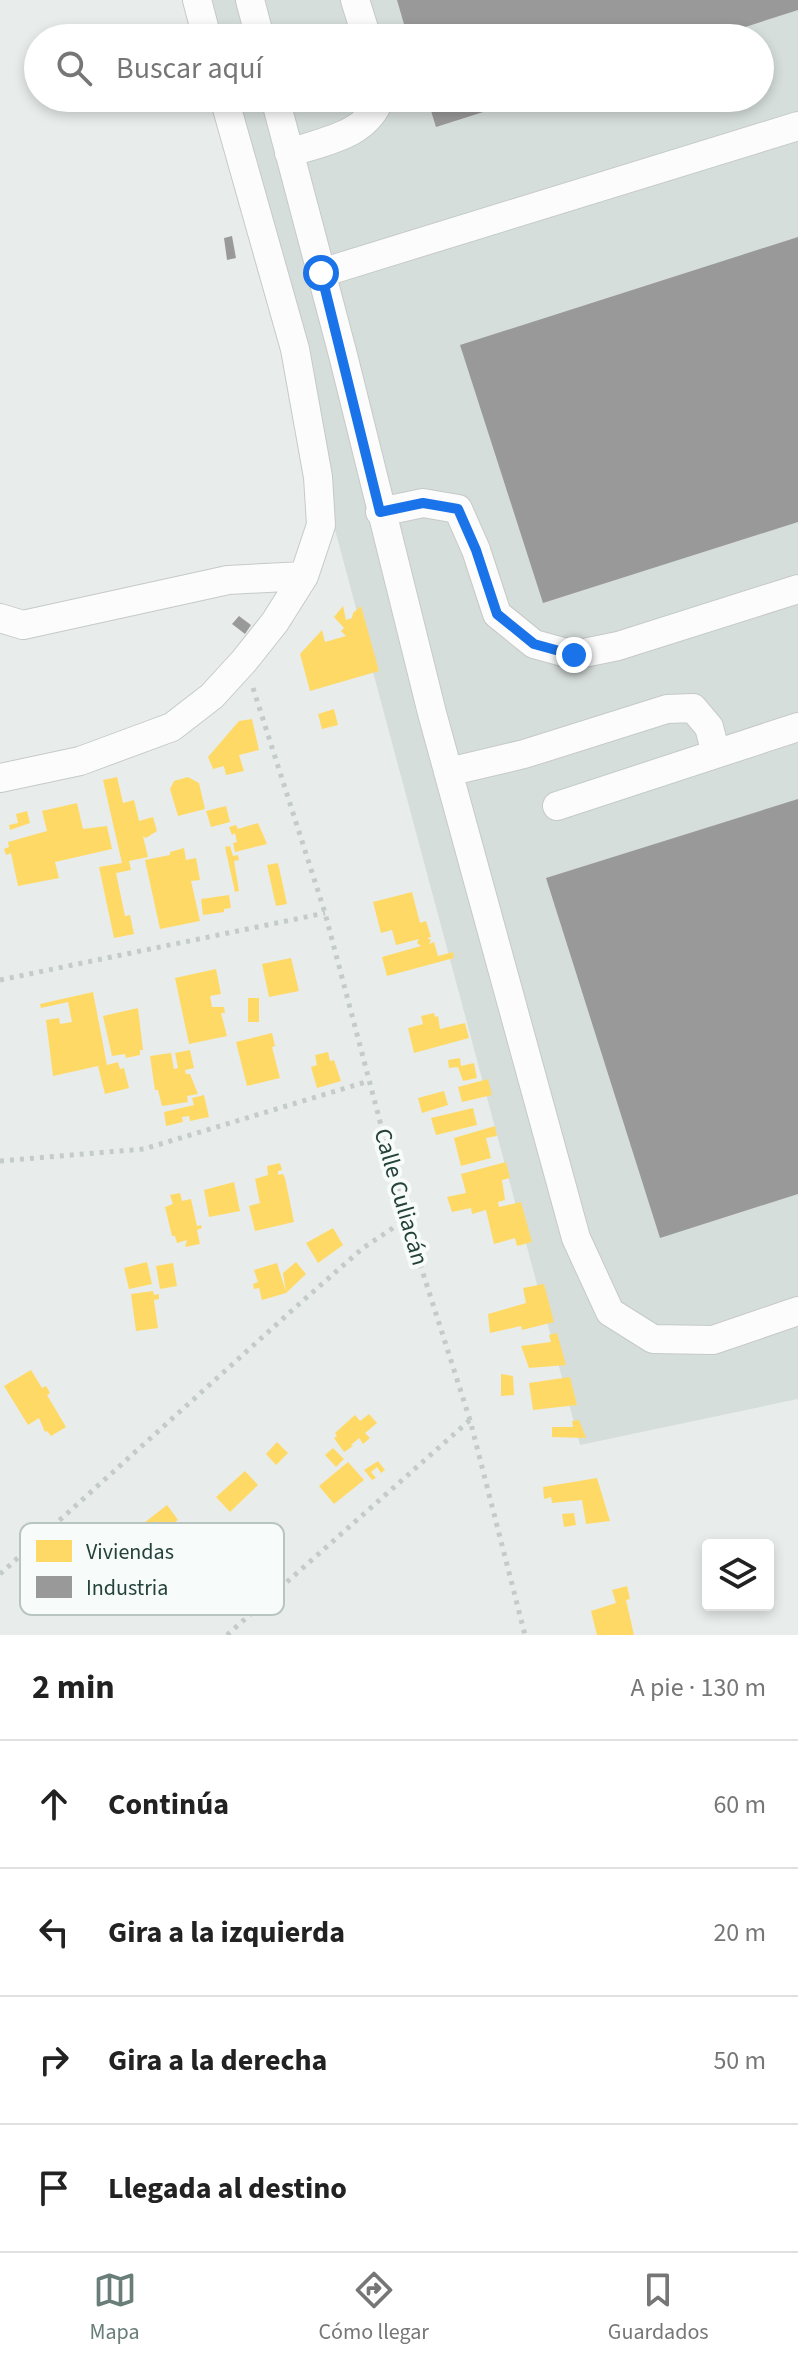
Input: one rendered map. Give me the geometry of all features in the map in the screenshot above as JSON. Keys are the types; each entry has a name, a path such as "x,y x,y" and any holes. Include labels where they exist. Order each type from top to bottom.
{"street":[{"path":"197,0 203,24"},
{"path":"250,0 256,24"},
{"path":"355,0 363,24"},
{"path":"0,778 80,761 172,727 212,696 244,661 275,622 304,576 321,525 318,477 295,349 228,112"},
{"path":"279,112 448,772 576,1238 610,1312 653,1339 713,1340 798,1311"},
{"path":"289,153 359,129 375,112"},
{"path":"321,273 798,126"},
{"path":"380,512 423,503 458,509 476,550 497,614 534,644 574,655 618,646 798,589"},
{"path":"0,618 23,625 228,580 304,576"},
{"path":"448,772 524,754 667,709 693,708 709,727 716,754"},
{"path":"557,806 798,727"}],"path":[{"name":"Calle Culiacán","path":"244,661 325,913 406,1220 470,1420 525,1635"},
{"path":"0,980 325,913"},
{"path":"0,1161 144,1149 369,1081"},
{"path":"56,1523 363,1248 406,1220"},
{"path":"284,1585 470,1420"},
{"path":"0,1574 20,1556"},
{"path":"227,1635 250,1615"}],"shaded area":[{"path":"194,0 798,0 798,1399 580,1445 226,112 774,112 774,24 201,24"}],"building: Viviendas":[{"path":"343,606 346,620 352,618 361,606 379,671 310,691 300,654 322,630 325,642 346,636 341,631 344,628 334,617"},
{"path":"334,709 338,725 322,729 318,714"},
{"path":"252,719 259,750 239,755 244,771 226,775 224,766 213,769 208,757 239,721"},
{"path":"117,777 123,803 134,800 139,821 153,817 157,831 146,838 143,836 148,857 129,861 131,870 116,873 125,916 130,915 134,934 114,938 99,867 122,863 103,780"},
{"path":"188,777 199,783 205,809 178,816 170,789 174,781"},
{"path":"77,803 83,829 107,826 112,849 55,862 59,878 18,886 11,853 6,855 4,849 9,847 8,842 47,831 42,811"},
{"path":"226,806 230,822 211,827 206,811"},
{"path":"27,811 30,823 10,830 9,825 18,823 16,814"},
{"path":"258,823 267,844 235,852 235,833 232,835 229,827 236,825 238,829"},
{"path":"230,846 233,856 238,855 239,860 234,861 239,891 235,892 225,847"},
{"path":"184,848 186,860 196,858 200,880 191,881 200,921 160,929 145,860 170,855 170,852"},
{"path":"278,863 287,904 276,906 267,865"},
{"path":"412,892 420,923 426,921 431,937 427,938 431,940 429,944 434,942 438,956 453,952 454,958 387,976 382,957 421,946 417,943 419,939 396,945 392,930 381,933 373,902"},
{"path":"229,895 231,908 203,915 201,899"},
{"path":"291,958 299,991 269,997 262,964"},
{"path":"216,969 221,994 210,996 212,1007 224,1007 225,1013 221,1013 227,1036 189,1044 175,978"},
{"path":"93,992 107,1065 118,1062 120,1069 124,1068 129,1088 105,1094 98,1066 53,1076 46,1020 59,1018 60,1024 72,1022 68,1002 41,1008 40,1004"},
{"path":"248,998 259,998 259,1022 248,1022"},
{"path":"138,1008 143,1050 140,1050 140,1055 126,1058 125,1054 112,1056 103,1016"},
{"path":"434,1013 435,1017 438,1016 440,1029 465,1023 469,1038 414,1053 408,1028 423,1024 421,1016"},
{"path":"272,1033 275,1046 272,1047 280,1078 247,1086 236,1042"},
{"path":"190,1050 194,1068 185,1070 186,1074 190,1074 198,1094 187,1096 188,1102 162,1106 158,1090 155,1090 150,1056 171,1053 174,1069 178,1068 175,1053"},
{"path":"328,1052 341,1081 317,1088 311,1067 317,1065 315,1055"},
{"path":"460,1058 461,1066 474,1063 477,1078 463,1081 458,1067 449,1068 448,1060"},
{"path":"488,1079 492,1095 462,1102 458,1087"},
{"path":"444,1091 448,1105 422,1113 418,1098"},
{"path":"204,1095 209,1117 190,1121 189,1116 182,1117 183,1122 166,1126 164,1112 194,1105 192,1098"},
{"path":"473,1108 477,1125 436,1135 431,1118"},
{"path":"495,1126 497,1136 486,1138 491,1158 461,1166 454,1138"},
{"path":"506,1162 510,1178 502,1180 505,1200 498,1202 499,1207 521,1202 532,1242 517,1246 515,1238 494,1244 486,1210 472,1214 471,1208 452,1212 447,1197 466,1193 461,1174"},
{"path":"280,1163 282,1170 278,1171 278,1175 283,1174 285,1178 294,1222 255,1231 249,1206 260,1203 255,1179 268,1175 267,1166"},
{"path":"234,1182 240,1211 209,1217 204,1190"},
{"path":"180,1193 182,1201 191,1199 197,1226 201,1225 202,1228 197,1230 200,1244 185,1247 187,1240 177,1243 175,1236 172,1236 165,1207 173,1204 170,1195"},
{"path":"333,1228 343,1245 318,1263 306,1243"},
{"path":"147,1262 152,1284 129,1289 124,1268"},
{"path":"296,1262 306,1274 286,1293 262,1300 259,1288 254,1289 253,1284 258,1282 254,1270 277,1263 286,1292 283,1273"},
{"path":"173,1263 177,1286 160,1289 156,1266"},
{"path":"544,1284 554,1322 522,1330 521,1326 490,1333 488,1314 526,1303 523,1288"},
{"path":"153,1291 154,1295 159,1294 159,1299 154,1300 158,1328 136,1331 131,1294"},
{"path":"557,1333 566,1365 529,1368 521,1346 551,1342 549,1335"},
{"path":"31,1370 42,1388 46,1386 50,1393 47,1395 66,1427 51,1436 45,1432 39,1418 28,1425 4,1386"},
{"path":"501,1374 513,1376 514,1395 501,1396"},
{"path":"570,1377 577,1405 533,1410 529,1383"},
{"path":"369,1414 377,1423 365,1433 370,1438 363,1444 359,1438 344,1452 334,1438 337,1436 335,1433 355,1415 360,1421"},
{"path":"579,1420 586,1438 552,1437 552,1427 573,1427 572,1421"},
{"path":"277,1442 288,1453 276,1465 266,1454"},
{"path":"333,1448 344,1459 336,1467 325,1455"},
{"path":"378,1461 385,1470 381,1473 377,1467 371,1472 376,1478 372,1480 364,1470"},
{"path":"348,1462 364,1480 334,1504 319,1486"},
{"path":"245,1471 258,1485 230,1512 216,1497"},
{"path":"597,1478 610,1521 586,1524 582,1500 552,1503 551,1497 544,1499 543,1487"},
{"path":"167,1505 178,1520 174,1523 144,1523"},
{"path":"574,1513 576,1525 564,1527 562,1514"},
{"path":"627,1586 630,1599 626,1600 634,1635 597,1635 591,1611 616,1603 612,1590"}],"building: Industria":[{"path":"397,0 798,0 798,10 754,24 404,24"},
{"path":"431,112 483,112 436,127"},
{"path":"232,236 236,258 227,260 224,238"},
{"path":"798,237 798,522 543,603 460,345"},
{"path":"239,616 251,625 245,634 232,624"},
{"path":"798,799 798,1194 660,1238 546,878"}],"route":[{"path":"321,273 380,512 423,503 458,509 476,550 497,614 534,644 574,655"}]}
